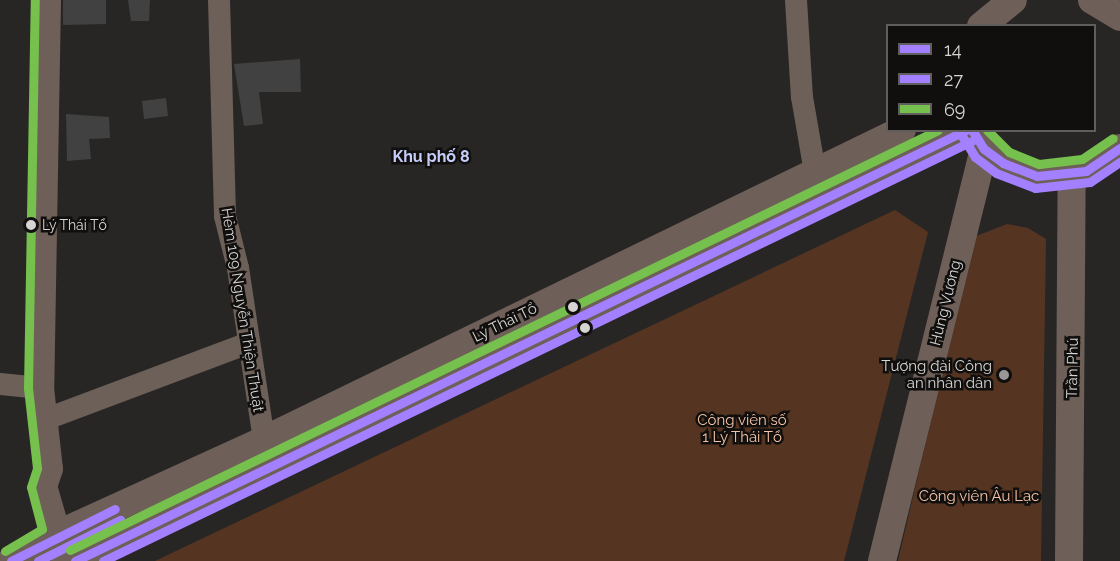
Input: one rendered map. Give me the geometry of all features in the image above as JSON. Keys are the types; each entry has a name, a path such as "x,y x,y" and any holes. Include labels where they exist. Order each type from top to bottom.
{"main road":[{"path":"47,0 41,421 49,469 61,479 72,547"},
{"path":"983,24 1013,0"},
{"path":"1092,0 1120,18"},
{"name":"Lý Thái Tổ","path":"11,561 72,547 821,184 899,132"},
{"path":"975,137 1019,171 1072,175 1117,156"},
{"name":"Lý Thái Tổ","path":"72,547 264,440 821,184 975,137"},
{"name":"Hùng Vương","path":"882,561 975,137"},
{"name":"Trần Phú","path":"1070,561 1072,175"}],"street":[{"name":"Hẻm 109 Nguyễn Thiện Thuật","path":"219,0 225,216 264,440"},
{"path":"796,0 802,97 821,184"},
{"path":"41,421 248,343"},
{"path":"0,384 40,388"}],"green space":[{"name":"Công viên số 1 Lý Thái Tổ","path":"895,210 928,232 844,561 155,561"},
{"name":"Công viên Âu Lạc","path":"1007,224 1028,228 1046,239 1041,561 898,561 974,237"}],"building":[{"path":"63,0 106,0 106,24 63,25"},
{"path":"128,0 150,0 149,21 131,21"},
{"path":"300,59 301,92 259,92 263,124 244,126 234,64"},
{"path":"166,98 168,116 144,119 142,101"},
{"path":"66,114 109,117 110,138 89,139 91,159 67,161"}],"transit line":[{"name":"69","path":"5,551 42,529 31,487 37,468 28,388 35,0"},
{"name":"69","path":"70,550 934,132"},
{"name":"14","path":"75,561 962,132"},
{"name":"14","path":"973,132 984,149 1003,163 1037,176 1086,171 1120,148"},
{"name":"69","path":"989,132 1009,152 1039,164 1082,159 1113,138"},
{"name":"27","path":"962,136 975,157 996,173 1035,188 1090,182 1120,162"},
{"name":"27","path":"103,561 972,141"},
{"name":"14","path":"11,561 115,509"},
{"name":"27","path":"38,561 120,520"}],"place":[{"name":"Lý Thái Tổ","path":"31,225"},
{"name":"Tượng đài Công an nhân dân","path":"1004,375"}],"district":[{"name":"Khu phố 8","path":"431,157"}]}
